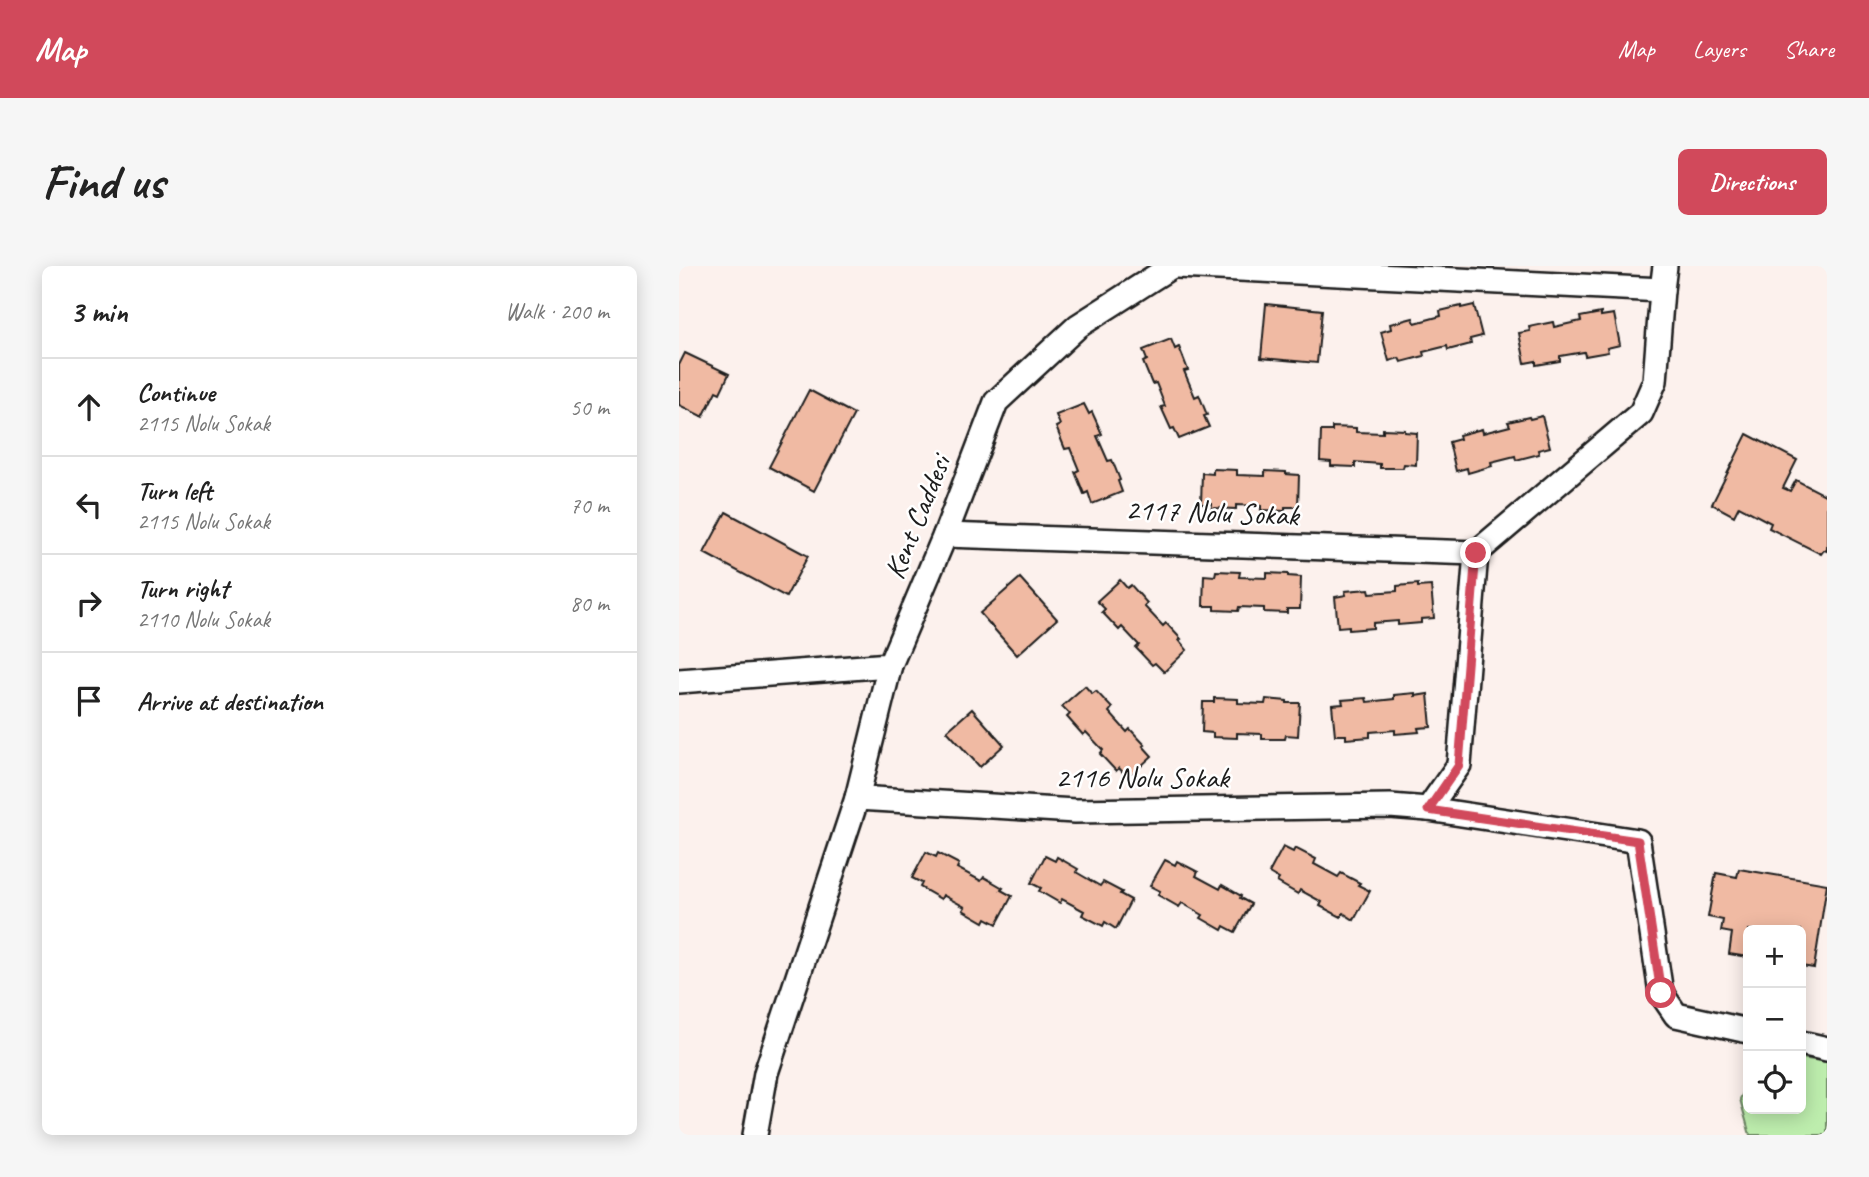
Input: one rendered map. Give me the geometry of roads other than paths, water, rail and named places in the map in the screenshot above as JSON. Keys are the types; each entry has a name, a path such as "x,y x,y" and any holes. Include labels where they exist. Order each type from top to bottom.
{"street":[{"path":"1174,266 1662,290"},
{"name":"Kent Caddesi","path":"755,1135 766,1073 857,798 890,665 945,535 996,402 1078,326 1174,266"},
{"path":"1428,810 1459,765 1476,553 1641,413 1655,381 1665,266"},
{"name":"2117 Nolu Sokak","path":"945,535 1476,553"},
{"path":"679,681 890,665"},
{"name":"2116 Nolu Sokak","path":"857,798 1075,811 1390,806 1638,841 1661,993 1676,1015 1743,1030"},
{"path":"1806,1044 1827,1049"}]}
